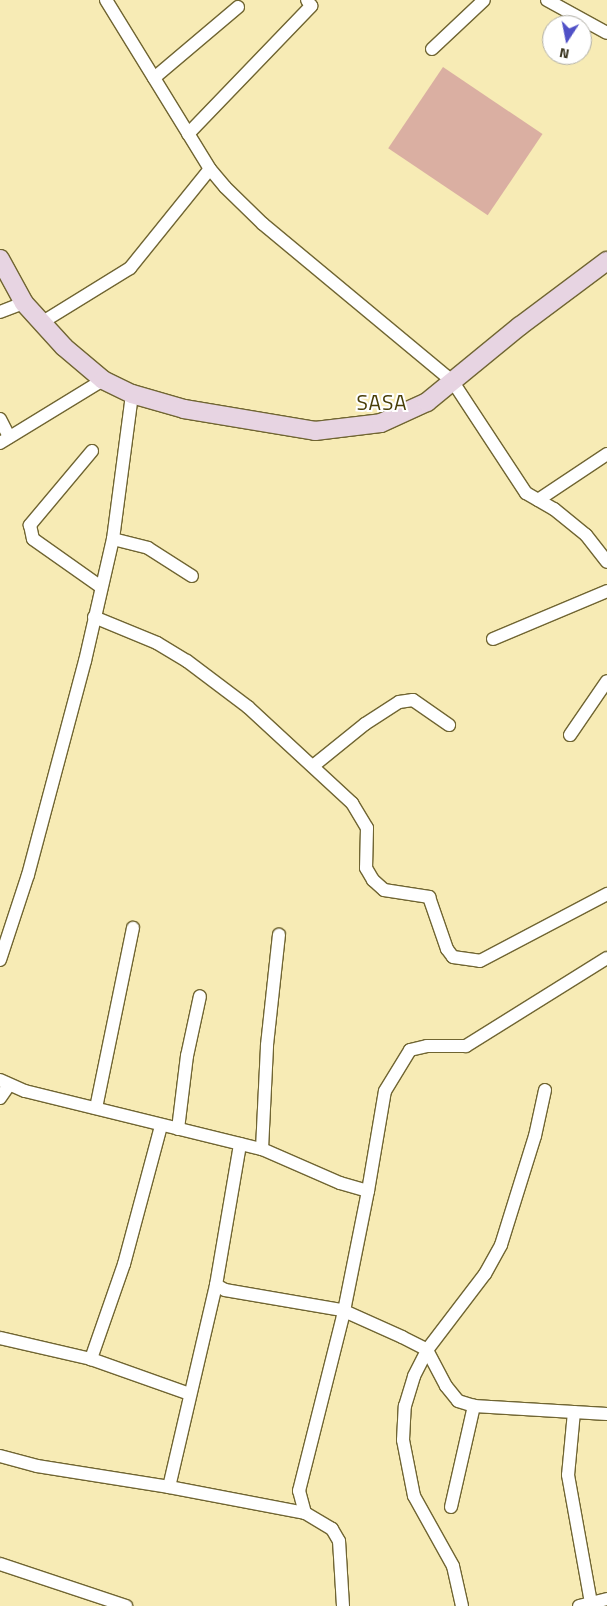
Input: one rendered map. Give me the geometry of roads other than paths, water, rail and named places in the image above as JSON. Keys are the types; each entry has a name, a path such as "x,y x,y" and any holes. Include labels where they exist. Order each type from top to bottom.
{"street":[{"path":"106,0 210,169 262,224 453,382 526,493 586,535 607,562"},
{"path":"432,49 484,0"},
{"path":"547,0 607,33"},
{"path":"188,134 311,2"},
{"path":"154,78 238,7"},
{"path":"41,323 130,268 210,169"},
{"path":"0,259 24,303 41,323 103,380 132,394 184,408 296,430 338,431 395,419 427,402 520,326 607,261"},
{"path":"0,312 24,303"},
{"path":"0,419 5,440 103,380"},
{"path":"0,960 28,875 77,697 113,538 132,394"},
{"path":"92,452 30,525 33,539 101,588"},
{"path":"538,500 607,454"},
{"path":"113,538 148,548 192,576"},
{"path":"493,639 607,591"},
{"path":"94,617 157,643 186,660 248,707 313,766 352,803 362,817 367,828 366,868 374,880 384,890 428,897 447,949 453,956 480,961 607,894"},
{"path":"570,735 607,681"},
{"path":"313,766 365,724 399,702 413,700 449,725"},
{"path":"96,1108 133,928"},
{"path":"262,1148 267,1046 279,935"},
{"path":"305,1513 299,1491 302,1474 342,1310 368,1191 385,1091 410,1050 427,1046 466,1046 607,958"},
{"path":"178,1129 187,1056 200,996"},
{"path":"0,1098 5,1082 161,1126 262,1148 340,1183 368,1191"},
{"path":"462,1606 453,1566 414,1496 403,1440 405,1406 414,1376 427,1350 485,1274 501,1245 535,1136 544,1090"},
{"path":"91,1359 124,1264 161,1126"},
{"path":"169,1487 216,1285 240,1144"},
{"path":"216,1285 226,1290 342,1310 427,1350 446,1386 458,1401 474,1406 607,1414"},
{"path":"0,1338 91,1359 190,1394"},
{"path":"451,1507 474,1406"},
{"path":"574,1412 568,1475 585,1605 607,1599"},
{"path":"0,1456 36,1466 169,1487 305,1513 332,1529 339,1541 343,1606"},
{"path":"0,1564 126,1606"}],"district":[{"name":"SASA","path":"382,402"}]}
